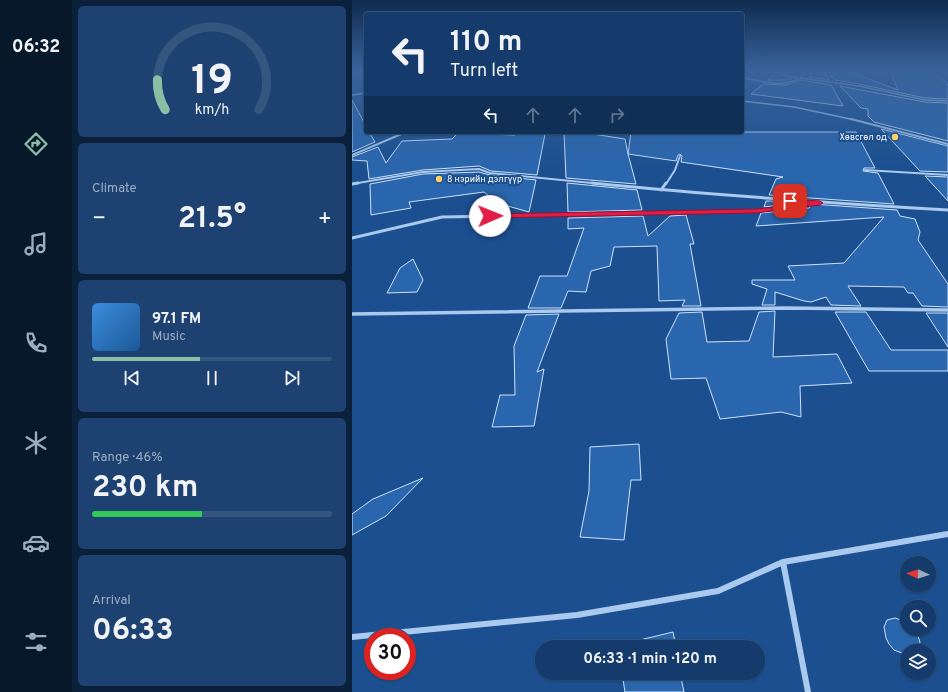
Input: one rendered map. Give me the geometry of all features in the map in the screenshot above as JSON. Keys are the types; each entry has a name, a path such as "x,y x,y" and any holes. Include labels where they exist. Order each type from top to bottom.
{"street":[{"path":"752,102 840,116 948,144"},
{"path":"352,155 401,134"},
{"path":"661,190 678,166 680,156"},
{"path":"352,184 423,172 479,169 490,173 661,190 820,203 948,210"},
{"path":"865,170 948,175"},
{"path":"352,238 442,217 756,211 820,203"},
{"path":"352,314 787,308 948,310"},
{"path":"352,638 577,615 718,591 783,562 948,534"},
{"path":"783,562 808,692"}],"building":[{"path":"352,102 353,102 364,122 364,134 370,134 375,142 352,152"},
{"path":"815,102 841,102 843,106"},
{"path":"856,102 948,103 948,141 874,122 868,116 868,109 861,108"},
{"path":"881,129 948,146 948,172 920,171"},
{"path":"856,132 875,168 864,168 863,171 878,173 894,204 769,195 776,179 783,177 681,162 682,156 680,154 678,155 676,161 628,154 631,134"},
{"path":"457,134 545,134 537,175 491,171 479,166 423,170 369,179 367,161 352,160 352,157 378,147 386,163 402,141 452,139"},
{"path":"564,134 593,134 625,139 636,184 566,178"},
{"path":"479,172 490,175 536,180 529,212 497,203 484,192 409,202 411,208 371,215 370,184 423,174"},
{"path":"925,176 948,177 948,201"},
{"path":"567,183 637,190 642,210 568,212"},
{"path":"766,201 770,201 797,203 764,207"},
{"path":"812,204 897,210 900,216 915,219 920,232 918,240 948,284 948,307 922,306 913,293 908,293 904,287 848,286 861,306 831,305 826,297 811,302 804,301 775,292 775,305 762,305 767,289 752,284 752,280 795,280 788,266 844,263 884,217 756,226 761,213 809,208"},
{"path":"686,215 694,244 690,244 701,306 682,306 685,300 659,301 657,246 614,247 610,266 591,271 586,292 568,291 561,308 528,308 540,276 567,276 584,228 568,229 568,218 643,216 648,236 670,216"},
{"path":"413,259 423,280 417,292 387,293 400,268"},
{"path":"775,311 773,357 837,354 852,383 800,386 801,417 781,412 720,419 706,378 671,379 666,339 679,313 702,312 707,342 749,341 759,312"},
{"path":"835,312 866,312 891,350 948,350 948,371 869,371"},
{"path":"926,313 948,313 948,347"},
{"path":"559,314 537,372 544,369 534,426 492,427 500,395 515,395 514,346 526,315"},
{"path":"639,444 641,480 631,480 624,540 580,537 589,491 590,447"},
{"path":"423,478 386,516 352,535 352,514 373,499"},
{"path":"895,618 900,620 900,636 918,636 920,644 900,644 900,652 894,650 886,638 884,627 887,620"},
{"path":"673,632 675,640 640,640"},
{"path":"623,680 681,680 684,692 625,692"}],"place":[{"name":"Хөвсгөл од","path":"895,137"},
{"name":"8 нэрийн дэлгүүр","path":"439,179"}],"route":[{"path":"490,216 756,211 820,203 790,201"}]}
